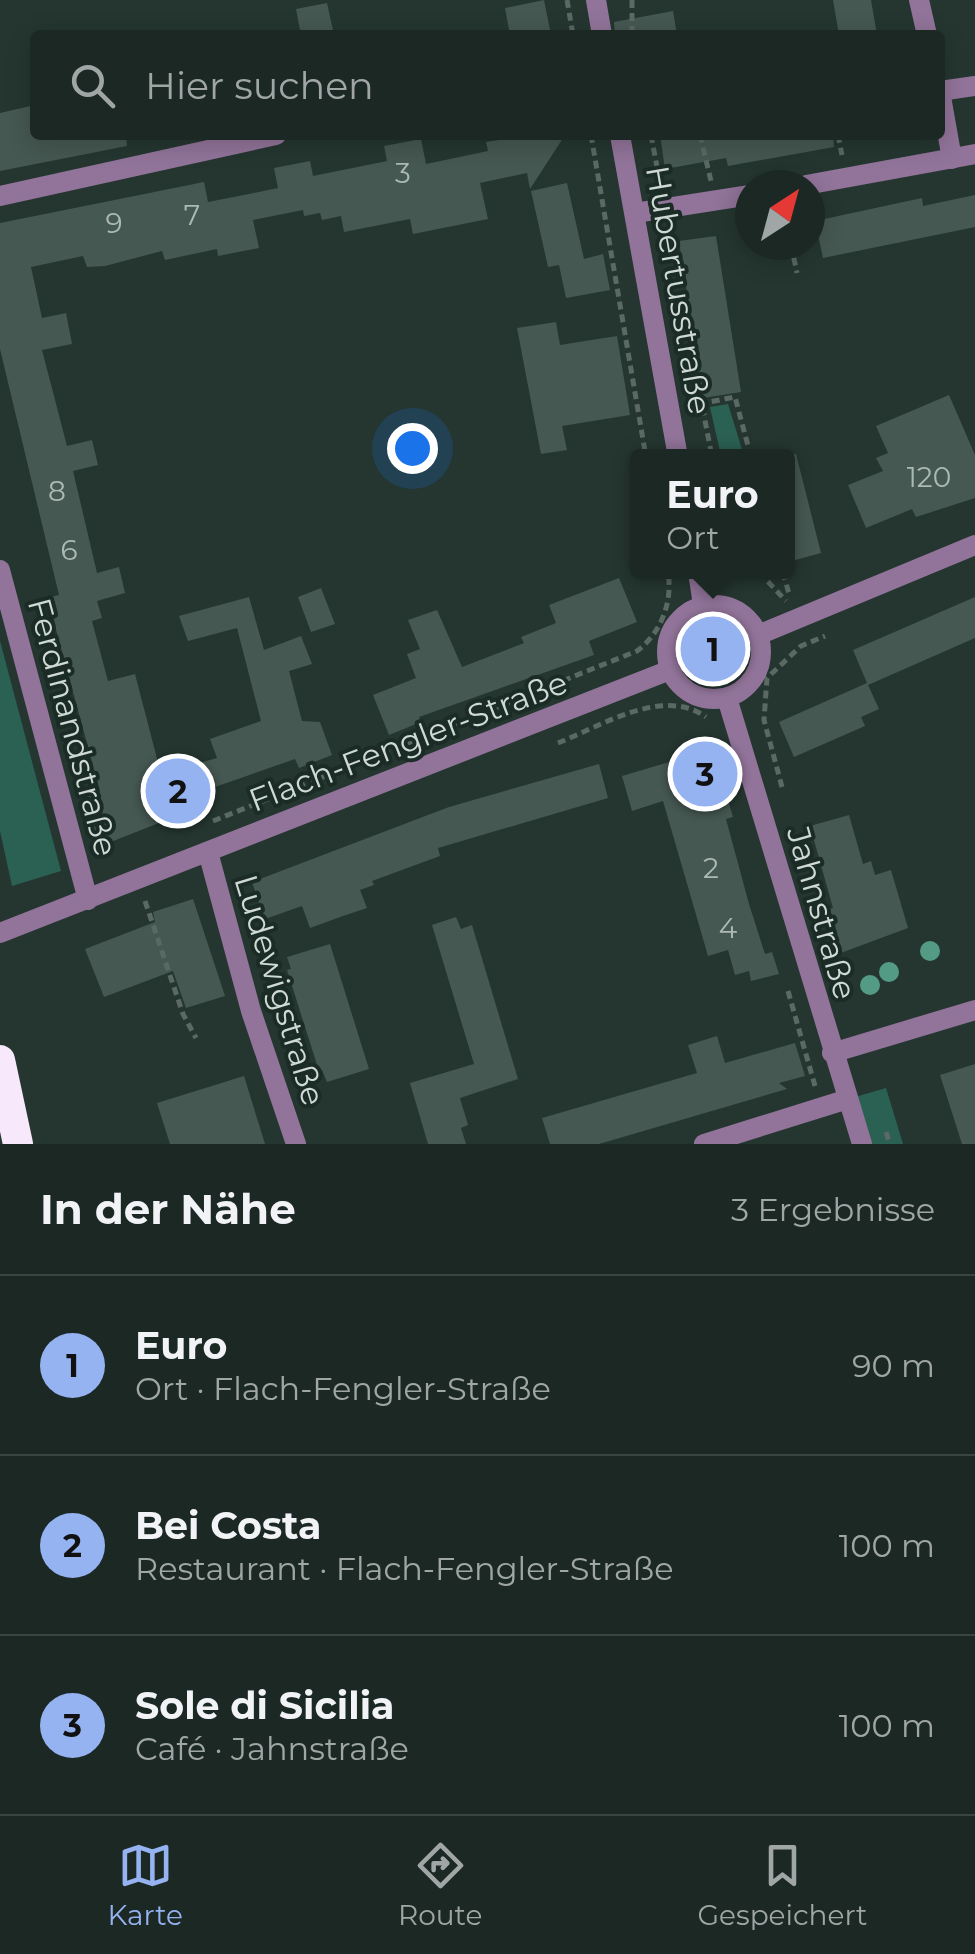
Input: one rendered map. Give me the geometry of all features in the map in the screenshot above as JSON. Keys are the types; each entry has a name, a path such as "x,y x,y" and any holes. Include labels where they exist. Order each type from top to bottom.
{"highway":[{"path":"0,1060 18,1144"}],"street":[{"path":"596,0 601,30"},
{"path":"919,0 926,30"},
{"path":"945,90 975,86"},
{"path":"945,119 952,159"},
{"path":"0,196 253,140"},
{"name":"Hubertusstraße","path":"621,140 677,449"},
{"path":"825,182 975,154"},
{"path":"635,214 735,198"},
{"path":"758,635 975,546"},
{"name":"Ferdinandstraße","path":"0,570 88,900"},
{"path":"699,579 703,606"},
{"path":"703,606 736,610 758,635 762,650 752,680 727,698 693,695 670,670 666,654 676,623 703,606"},
{"name":"Flach-Fengler-Straße","path":"0,933 670,670"},
{"name":"Jahnstraße","path":"727,698 862,1144"},
{"name":"Ludewigstraße","path":"208,852 246,995 296,1144"},
{"path":"832,1052 975,1010"},
{"path":"704,1144 848,1099"}],"path":[{"path":"567,0 572,30"},
{"path":"632,0 632,30"},
{"path":"591,140 645,449"},
{"path":"652,140 710,449"},
{"path":"701,140 716,201"},
{"path":"795,260 797,272"},
{"path":"699,404 735,397 750,449"},
{"path":"206,824 637,652 653,639 661,624 667,579"},
{"path":"767,579 786,595 784,579"},
{"path":"764,720 768,678 801,646"},
{"path":"146,901 183,1014 196,1038"}],"green space":[{"path":"728,404 742,449 719,449 710,407"},
{"path":"0,641 61,871 12,886 0,831"},
{"path":"886,1088 903,1144 862,1144 848,1099"}],"building":[{"path":"544,0 550,30 509,30 505,8"},
{"path":"833,0 871,0 876,30 838,30"},
{"path":"327,3 333,30 300,30 296,9"},
{"path":"673,11 676,30 615,30 614,22"},
{"path":"30,106 30,140 126,140 127,146 0,171 0,113"},
{"path":"416,140 421,140 426,164 488,151 486,142 562,140 530,189 527,173 480,183 488,219 413,234 410,219 344,232 341,216 322,220 320,213 304,216 303,210 253,220 259,248 218,256 217,249 165,260 162,251 87,267 83,256 31,267 42,318 66,313 72,344 42,350 67,446 92,440 98,465 73,471 97,573 119,567 125,593 97,601 102,618 92,621 108,681 135,674 161,774 217,758 210,739 261,721 237,628 188,641 179,616 249,597 264,650 301,636 312,664 289,671 302,721 320,722 332,755 299,768 295,759 192,795 197,808 98,847 81,799 100,791 55,626 51,597 59,595 0,349 0,223 204,182 208,202 249,194 278,188 274,168 310,161 313,176 387,161 384,146"},
{"path":"661,140 833,140 834,147 728,166 726,158 665,169"},
{"path":"567,183 584,259 603,254 610,290 566,298 559,265 548,267 531,191"},
{"path":"975,195 975,227 825,258 825,219 922,198 923,206"},
{"path":"716,236 741,392 703,398 679,241"},
{"path":"556,322 560,345 617,336 630,415 562,426 567,450 541,454 517,328"},
{"path":"949,395 975,455 975,498 916,517 912,509 866,528 848,485 883,471 876,458 888,453 876,426"},
{"path":"795,454 821,553 795,560"},
{"path":"619,578 637,622 589,641 594,655 419,717 421,722 389,735 373,695 416,678 407,654 420,649 408,620 437,610 462,667 524,643 521,637 556,623 549,605"},
{"path":"321,588 335,624 311,632 298,597"},
{"path":"975,597 975,638 868,685 879,709 861,717 865,726 794,757 779,722 867,683 853,650"},
{"path":"713,749 733,817 726,819 749,904 765,954 772,952 779,974 751,981 749,971 735,975 728,950 708,956 663,801 632,811 622,776"},
{"path":"599,764 608,798 438,848 440,856 372,881 374,885 360,890 367,908 310,928 302,906 265,919 252,882 449,807"},
{"path":"849,815 863,864 871,861 875,875 891,870 908,928 838,954 826,910 833,908 810,826"},
{"path":"193,899 225,996 186,1008 173,971 104,997 85,949 155,922 153,912"},
{"path":"456,917 461,929 472,925 518,1079 460,1098 468,1125 461,1128 466,1144 428,1144 410,1083 474,1064 432,925"},
{"path":"330,944 369,1069 327,1082 322,1070 319,1071 287,970 291,969 287,957"},
{"path":"717,1036 725,1063 795,1043 805,1076 779,1083 787,1089 599,1144 550,1144 542,1118 697,1073 688,1045"},
{"path":"975,1064 975,1144 962,1144 940,1075"},
{"path":"244,1076 265,1144 170,1144 157,1103"}],"place":[{"name":"Euro","path":"713,649"},
{"name":"Sole di Sicilia","path":"705,774"},
{"name":"Bei Costa","path":"178,791"}]}
